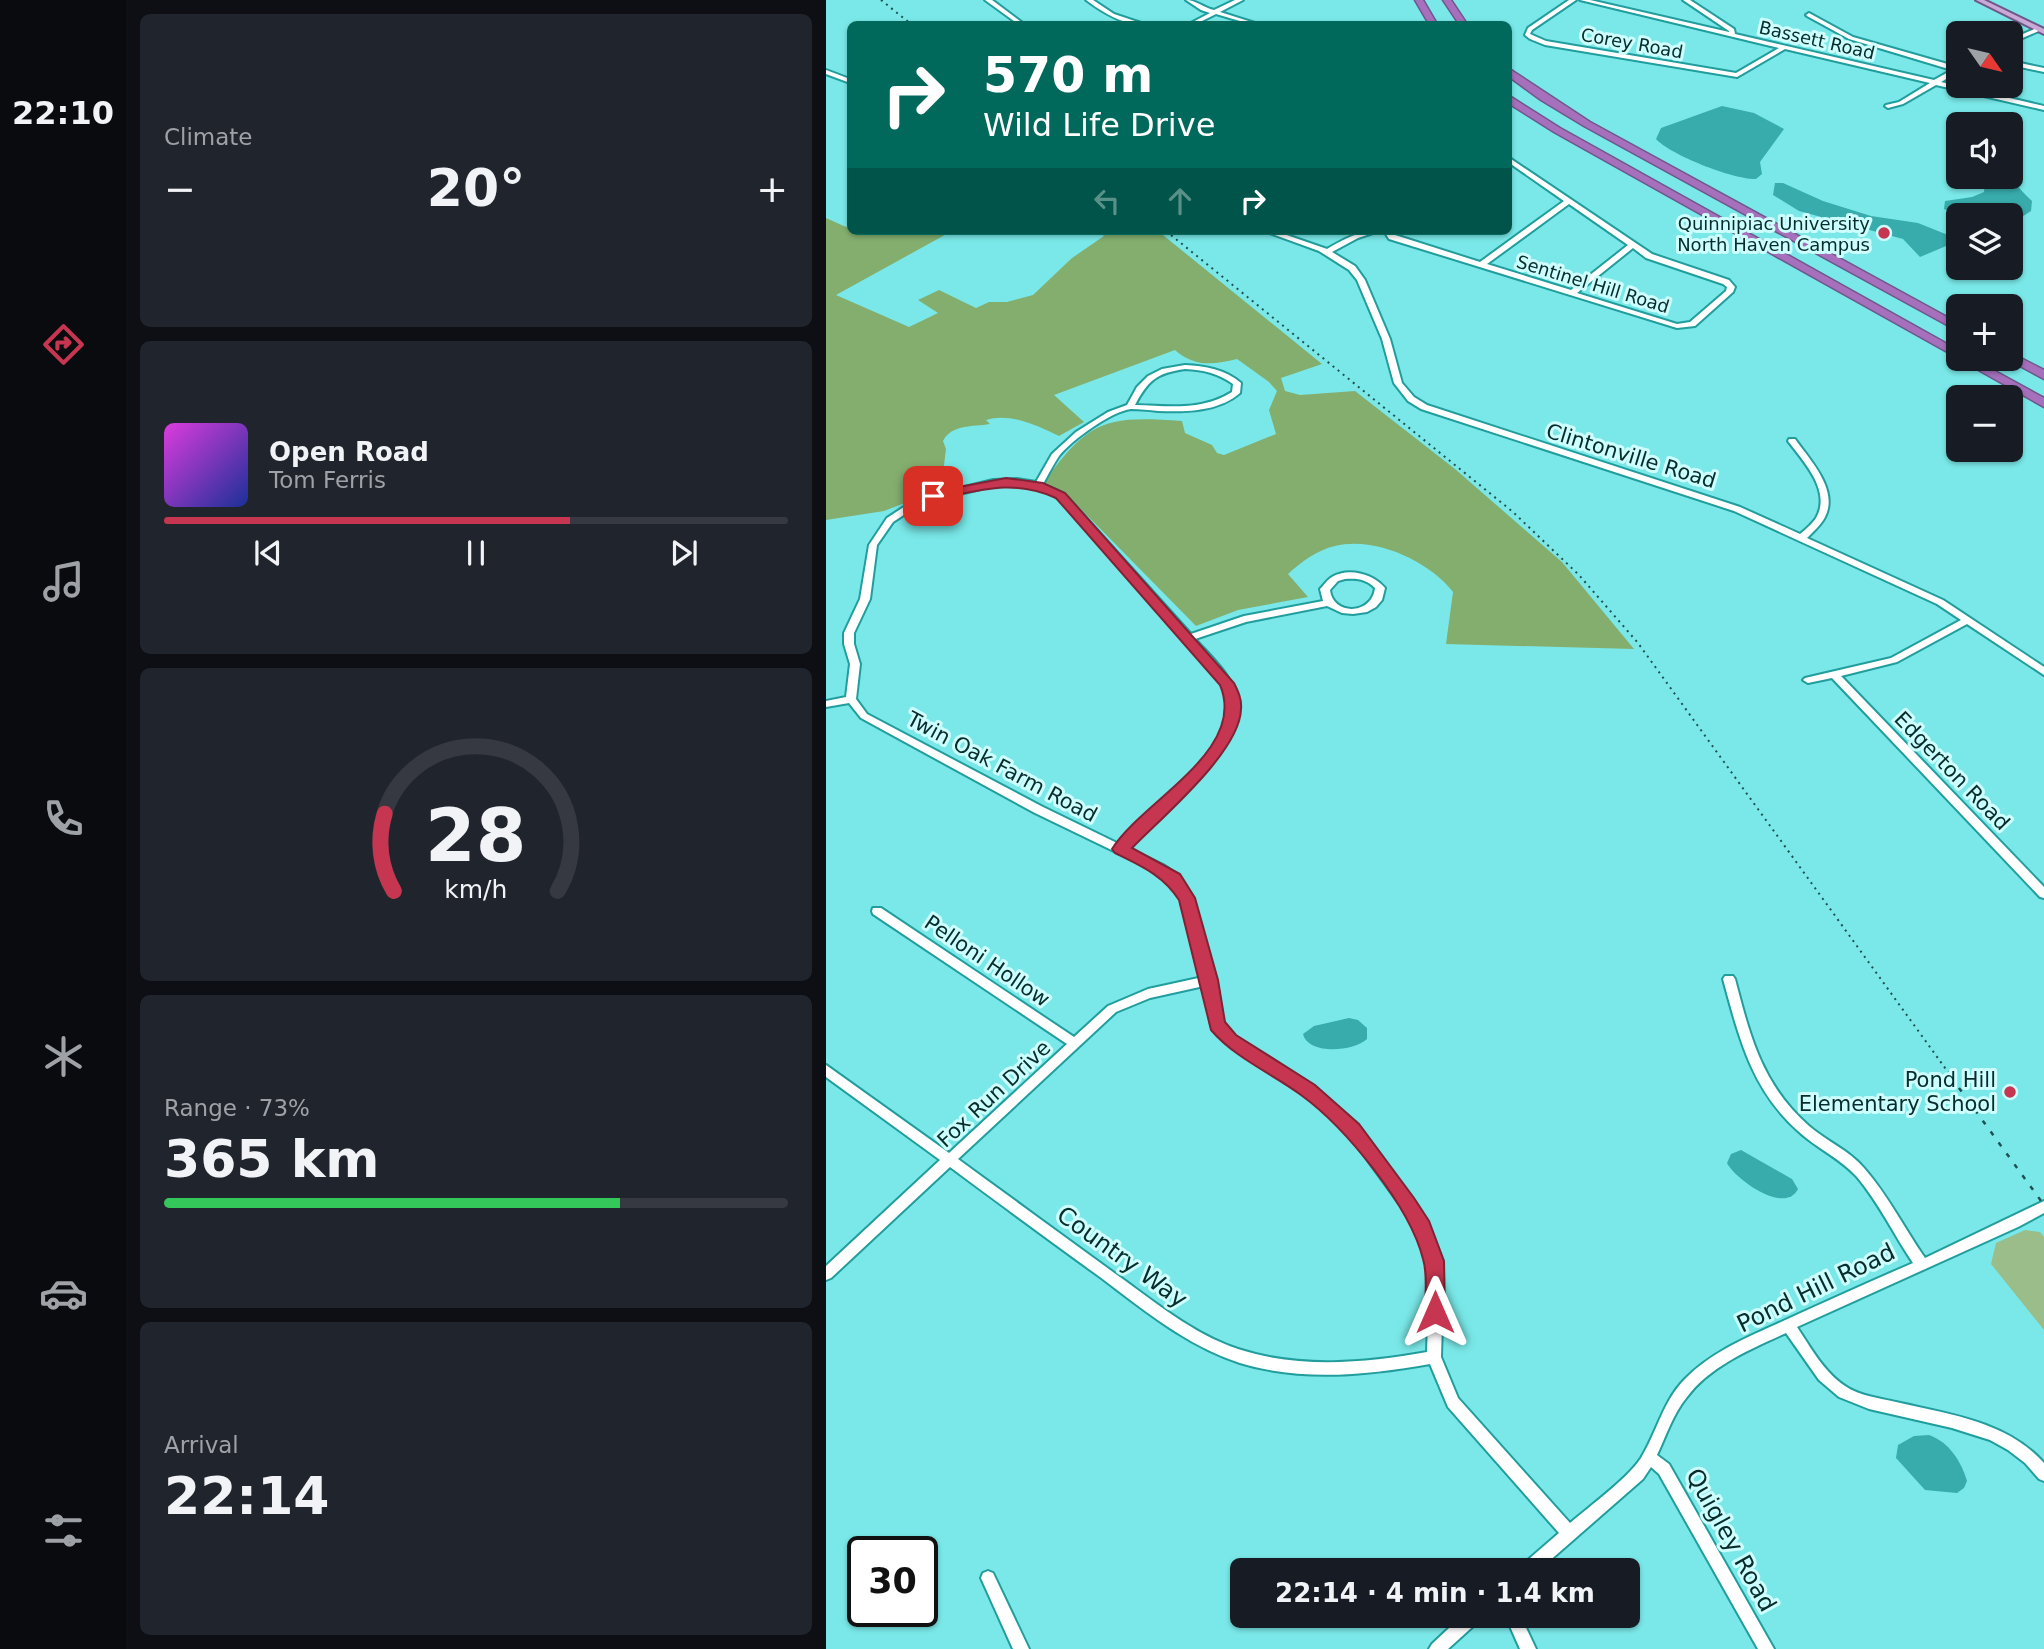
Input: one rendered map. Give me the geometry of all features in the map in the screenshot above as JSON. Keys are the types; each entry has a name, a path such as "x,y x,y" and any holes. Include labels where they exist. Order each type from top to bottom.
{"highway":[{"path":"1419,0 1431,21"},
{"path":"1447,0 1461,21"},
{"path":"1512,74 1544,98 1594,129 1946,321"},
{"path":"1512,102 1557,131 1946,348"},
{"path":"2023,364 2044,375"},
{"path":"1987,371 2044,403"}],"main road":[{"path":"1979,0 2041,30"}],"street":[{"path":"988,0 1017,21"},
{"path":"1089,0 1112,15 1131,21"},
{"path":"1189,0 1215,13 1244,21"},
{"path":"1198,21 1240,0"},
{"name":"Corey Road","path":"1573,0 1530,29 1527,34 1545,43 1737,75 1784,47"},
{"name":"Bassett Road","path":"1583,0 2044,108"},
{"path":"1686,0 1732,30 1731,34"},
{"path":"1809,15 1851,38 1946,66"},
{"path":"2023,37 2041,30"},
{"path":"2023,66 2044,71"},
{"path":"826,72 847,80"},
{"path":"1888,106 1901,103 1946,78"},
{"name":"Sentinel Hill Road","path":"1391,235 1681,327 1696,322 1731,290 1726,282 1657,260 1512,161"},
{"path":"1481,265 1568,201"},
{"name":"Clintonville Road","path":"1280,235 1328,251 1345,262 1359,276 1387,341 1398,383 1411,399 1424,407 1707,498 1801,538 1922,593 1968,620 2044,672"},
{"path":"1328,251 1359,235"},
{"path":"1571,294 1632,245"},
{"path":"1038,485 1056,454 1083,431 1120,409 1198,409 1222,404 1236,393 1237,383 1212,369 1165,369 1145,381 1130,407"},
{"path":"1792,441 1818,478 1823,502 1821,517 1801,538"},
{"path":"826,704 851,699 855,664 849,645 849,633 864,604 873,545 881,529 910,505 933,496 993,483 1038,485 1060,495 1222,675 1231,690 1234,704 1231,725 1211,758 1120,849"},
{"path":"1189,638 1242,616 1326,601 1340,610 1359,611 1375,604 1379,599 1380,588 1362,576 1344,576 1325,589 1326,601"},
{"path":"1808,680 1895,660 1968,620"},
{"name":"Edgerton Road","path":"1833,673 2044,894"},
{"name":"Twin Oak Farm Road","path":"851,699 864,716 1174,878 1187,898 1209,980 1217,1025 1230,1040 1308,1090 1352,1129 1419,1221 1434,1261 1434,1357 1453,1402 1569,1534"},
{"name":"Pelloni Hollow","path":"877,911 1075,1043"},
{"path":"1729,979 1751,1059 1773,1097 1805,1130 1861,1173 1921,1263"},
{"name":"Fox Run Drive","path":"826,1274 1112,1009 1148,994 1209,980"},
{"name":"Country Way","path":"826,1070 1180,1328 1219,1349 1250,1359 1330,1368 1373,1366 1434,1357"},
{"name":"Pond Hill Road","path":"1541,1558 1633,1479 1650,1458 1674,1404 1690,1383 1723,1359 1788,1325 2044,1207"},
{"path":"1788,1325 1837,1389 1867,1402 1989,1432 2011,1444 2044,1474"},
{"name":"Quigley Road","path":"1650,1458 1664,1469 1766,1649"},
{"path":"988,1578 1021,1649"},
{"path":"1437,1649 1460,1628"},
{"path":"1518,1628 1528,1649"}],"green space":[{"path":"826,218 847,226 847,235 945,235 836,295 909,327 938,313 918,300 939,290 976,308 989,302 1007,302 1033,295 1072,258 1103,235 1163,235 1322,364 1281,378 1285,391 1300,395 1355,391 1455,469 1562,562 1634,649 1446,644 1453,592 1443,581 1416,561 1400,554 1384,548 1351,544 1322,550 1288,574 1308,597 1238,610 1196,626 1065,493 1044,482 1074,445 1102,426 1117,421 1182,421 1185,433 1212,445 1217,453 1224,455 1276,434 1269,410 1277,391 1237,359 1220,363 1197,362 1175,350 1054,395 1084,422 1059,436 1024,421 1005,418 986,420 990,424 957,429 943,441 946,449 941,489 884,511 826,520"},
{"path":"2025,1230 2040,1232 2044,1237 2044,1330 1991,1264 1996,1243"}],"water":[{"path":"1722,106 1754,113 1784,129 1760,162 1762,174 1756,179 1703,165 1675,152 1656,139 1661,128"},
{"path":"1775,183 1783,183 1823,201 1871,216 1918,223 1946,234 1946,246 1920,257 1903,239 1799,211 1773,195"},
{"path":"1984,189 2020,189 2032,201 2031,211 2023,216 2023,203 1946,203 1946,210 1944,209 1945,201 1972,197 1984,192"},
{"path":"1349,1018 1358,1020 1367,1028 1367,1039 1352,1047 1322,1048 1307,1041 1303,1034 1314,1026"},
{"path":"1741,1150 1792,1179 1798,1189 1792,1196 1783,1198 1772,1197 1750,1186 1727,1163 1731,1154"},
{"path":"1929,1435 1943,1442 1961,1466 1967,1481 1964,1488 1957,1493 1925,1490 1896,1458 1898,1445 1914,1436"}],"railway":[{"path":"881,0 907,21"},
{"path":"1171,235 1513,512 1579,575 1638,643 1953,1079"},
{"path":"1951,1077 2044,1205"}],"place":[{"name":"Quinnipiac University North Haven Campus","path":"1884,233"},
{"name":"Pond Hill Elementary School","path":"2010,1092"}],"route":[{"path":"933,496 977,485 1006,482 1038,485 1060,495 1227,683 1233,698 1234,712 1231,725 1219,749 1120,849 1174,878 1187,898 1209,980 1217,1025 1230,1040 1308,1090 1352,1129 1408,1203 1419,1221 1434,1261 1435,1312"}]}
